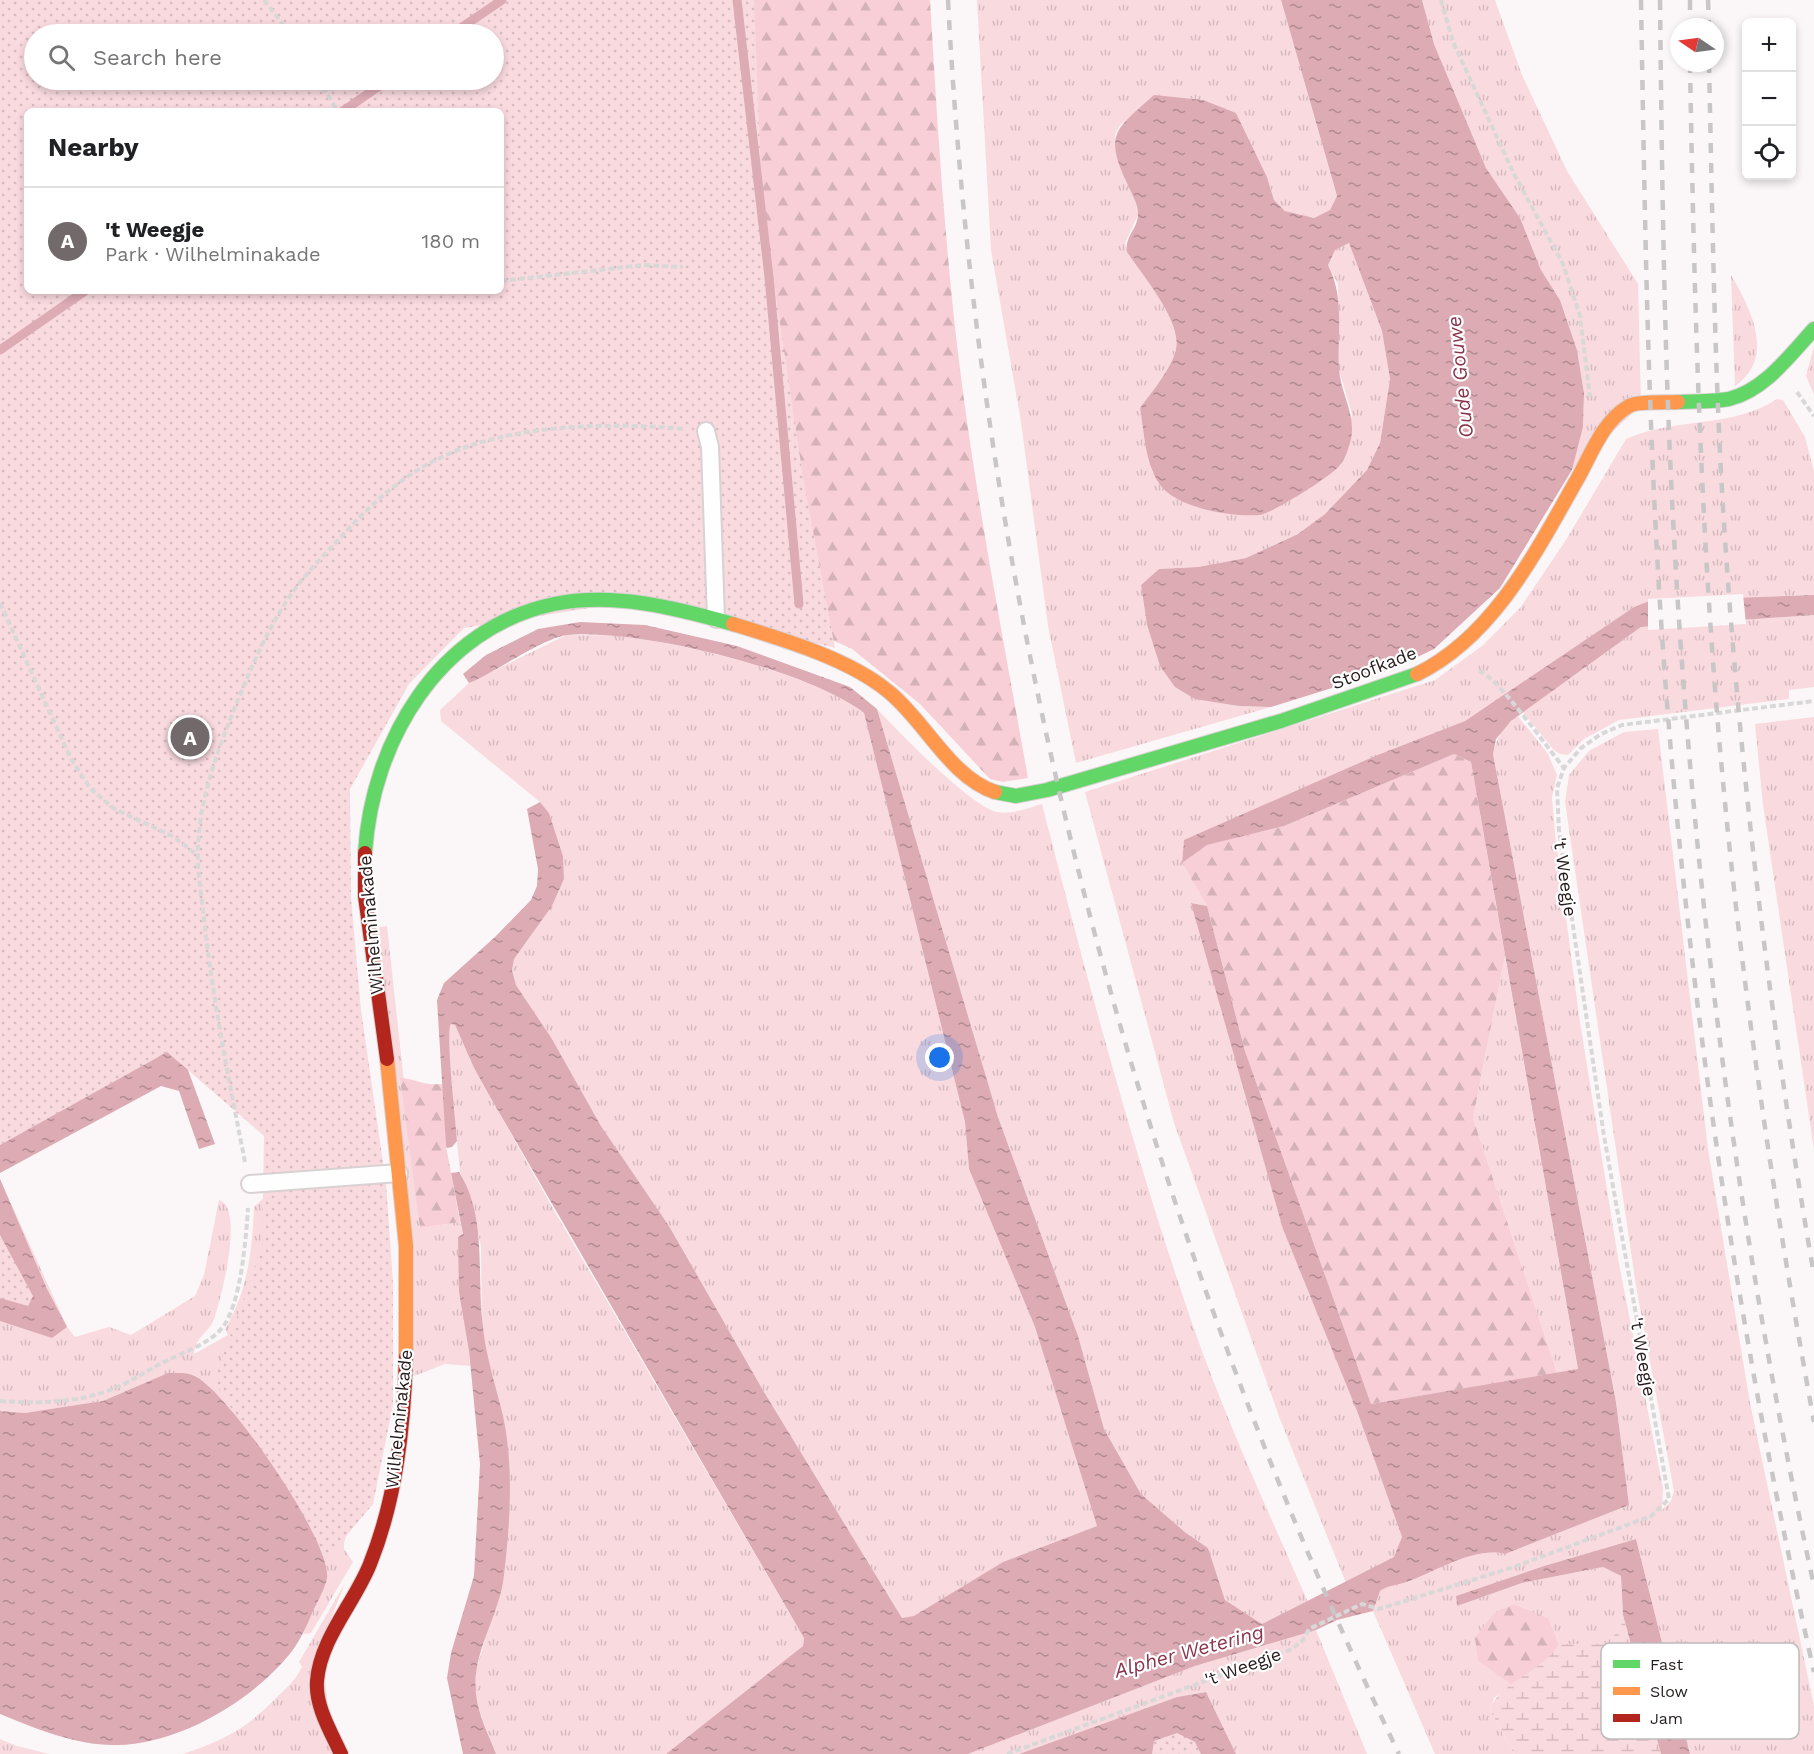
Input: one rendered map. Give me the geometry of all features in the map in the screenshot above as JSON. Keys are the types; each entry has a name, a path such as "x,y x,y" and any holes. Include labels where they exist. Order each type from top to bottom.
{"street":[{"name":"Stoofkade","path":"849,669 875,681 906,707 974,782 990,792 1009,796 1099,776 1281,721 1419,673 1444,658 1496,610 1531,561 1595,442 1607,425 1630,405 1728,399 1748,392 1779,367 1814,329"},
{"name":"Wilhelminakade","path":"341,1754 319,1700 317,1681 321,1664 363,1581 377,1545 398,1455 408,1332 405,1231 363,860 370,797 398,727 425,686 449,658 473,637 524,611 560,602 610,600 635,602 717,619 754,630 849,669"}],"lane":[{"path":"706,431 710,447 717,619"},
{"path":"250,1184 399,1173"}],"path":[{"path":"264,0 282,24"},
{"path":"1441,0 1457,52 1514,174 1563,264 1580,316 1595,442"},
{"path":"325,90 336,108"},
{"path":"504,281 644,264 683,267"},
{"path":"0,1401 34,1403 80,1400 124,1384 194,1348 222,1328 236,1296 246,1249 250,1184 212,994 198,856 203,804 216,754 255,660 298,584 372,503 399,483 442,457 483,443 533,432 655,426 706,431"},
{"path":"0,603 71,759 90,788 113,808 174,837 198,856"},
{"path":"1498,686 1564,768"},
{"name":"'t Weegje","path":"1007,1754 1292,1649 1303,1640 1309,1629 1362,1604 1378,1609 1514,1567 1651,1516 1669,1499 1584,1016 1559,831 1557,788 1564,768 1581,748 1601,734 1622,725 1814,701"}],"green space":[{"path":"0,0 754,0 762,203 803,477 835,648 646,599 464,628 409,684 350,789 351,898 361,1010 386,1183 393,1283 393,1405 373,1504 325,1561 214,1380 262,1249 264,1136 167,1052 0,1145"},
{"path":"531,0 753,130 748,0 930,0 938,133 958,353 981,513 1028,778 1003,782 990,779 920,704 852,649 821,635 504,294 504,252 510,173 500,90 504,90 504,25"},
{"path":"977,0 1281,0 1337,197 1330,210 1314,218 1285,211 1274,200 1267,177 1236,113 1224,109 1135,113 1119,126 1115,135 1116,153 1136,203 1138,215 1125,243 1127,252 1167,312 1176,338 1176,349 1170,364 1140,408 1152,472 1263,514 1308,489 1341,465 1352,414 1339,370 1338,284 1328,265 1334,250 1349,243 1382,331 1390,379 1380,443 1367,470 1325,514 1298,534 1246,558 1198,567 1159,569 1141,585 1147,625 1160,666 1239,706 1271,707 1076,763 1048,626 1021,422 991,250"},
{"path":"1422,0 1495,0 1522,75 1567,171 1638,284 1641,405 1572,470 1583,427 1584,393 1577,350 1560,300 1541,270 1520,218 1486,168 1434,44"},
{"path":"1731,275 1752,318 1757,348 1754,362 1747,375 1735,386"},
{"path":"1814,347 1814,395 1806,376"},
{"path":"1777,399 1783,400 1805,437 1814,471 1814,595 1649,601 1634,607 1465,721 1375,756 1184,841 1182,863 1207,906 1191,903 1357,1411 1402,1537 1395,1557 1346,1583 1280,1419 1174,1123 1085,792 1435,680 1482,646 1520,608 1566,540 1626,439 1664,428 1741,415"},
{"path":"1814,615 1814,687 1789,690 1789,699 1619,720 1584,739 1568,755 1554,750 1523,712 1641,627"},
{"path":"566,635 625,637 682,646 750,663 815,686 864,713 965,1122 969,1169 1035,1327 1097,1526 1003,1562 914,1617 902,1618 764,1392 669,1226 601,1126 552,1039 516,985 512,970 514,959 552,906 564,879 563,856 549,813 540,802 441,721 440,710 469,683"},
{"path":"877,709 935,767 985,807 997,812 1008,813 1042,804 1112,1066 1171,1262 1219,1396 1308,1602 1262,1624 1225,1600 1208,1548 1186,1533 1141,1494 1104,1429 1078,1336 998,1117"},
{"path":"1518,716 1548,754 1557,775 1552,797 1555,833 1579,1016 1619,1264 1663,1488 1662,1510 1671,1501 1674,1491 1636,1286 1565,802 1569,775 1589,751 1624,732 1658,729 1708,1149 1750,1403 1814,1706 1814,1754 1690,1754 1686,1739 1799,1739 1799,1643 1662,1643 1636,1539 1544,1566 1456,1596 1457,1606 1522,1583 1603,1567 1621,1576 1623,1615 1610,1643 1559,1644 1549,1619 1478,1661 1513,1686 1494,1698 1490,1710 1514,1754 1435,1754 1373,1611 1380,1592 1386,1586 1408,1582 1468,1556 1493,1552 1505,1554 1629,1505 1616,1402 1493,754 1501,732"},
{"path":"1814,717 1814,1150 1763,805 1755,724"},
{"path":"1454,754 1471,762 1505,956 1473,1118 1557,1373 1371,1404 1245,1051 1207,906 1182,863 1206,845 1284,826"},
{"path":"387,926 420,1228 460,1222 463,1235 470,1366 445,1364 414,1376 376,928"},
{"path":"1505,956 1578,1370 1557,1373 1473,1118"},
{"path":"451,1024 455,1025 474,1068 556,1214 804,1638 803,1646 666,1754 496,1754 479,1710 475,1693 476,1671 484,1643 509,1501 509,1466 503,1417 489,1370 482,1324 481,1247 473,1208 460,1172 447,1040"},
{"path":"400,1078 429,1084 443,1084 446,1146 460,1222 420,1228"},
{"path":"0,1179 67,1327 75,1337 109,1327 131,1335 195,1296 204,1275 219,1200 227,1206 231,1235 226,1274 214,1319 197,1342 194,1354 228,1335 225,1329 244,1285 252,1239 254,1207 268,1194 359,1493 344,1543 344,1549 353,1562 311,1633 303,1634 327,1576 239,1421 209,1386 196,1376 169,1373 103,1401 72,1407 25,1413 0,1411"},
{"path":"0,1235 33,1295 28,1306 0,1298"},
{"path":"345,1583 321,1644 333,1754 183,1754 235,1732 256,1717 288,1686 300,1671 302,1667 299,1662"},
{"path":"1514,1604 1549,1619 1559,1644 1552,1657 1513,1686 1478,1661 1475,1638 1494,1613"},
{"path":"1623,1615 1631,1643 1610,1643"},
{"path":"1316,1630 1367,1754 1236,1754 1206,1692 1177,1697 1019,1754 968,1754 1195,1666"},
{"path":"1559,1644 1601,1644 1601,1739 1657,1739 1661,1754 1514,1754 1490,1710 1502,1692 1543,1662"},
{"path":"1183,1703 1208,1754 1051,1754"},
{"path":"0,1739 17,1746 49,1754 0,1754"}],"water":[{"name":"Oude Gouwe","path":"1281,0 1422,0 1434,44 1486,168 1520,218 1541,270 1560,300 1577,350 1584,393 1583,427 1572,470 1500,588 1434,649 1393,669 1271,707 1239,706 1195,699 1175,687 1160,666 1147,625 1141,585 1159,569 1198,567 1246,558 1298,534 1325,514 1367,470 1380,443 1390,379 1382,331 1349,243 1335,250 1328,265 1337,290 1340,378 1352,424 1350,443 1341,464 1302,493 1260,515 1238,515 1212,511 1188,504 1168,493 1160,485 1150,465 1140,408 1170,364 1176,349 1176,338 1167,312 1127,252 1127,242 1136,224 1138,210 1120,166 1115,142 1123,124 1154,95 1203,100 1236,113 1267,177 1274,200 1285,211 1314,218 1330,210 1337,196"},
{"name":"Alpher Wetering","path":"1814,595 1814,615 1641,627 1511,721 1496,739 1493,754 1616,1402 1629,1505 1505,1554 1493,1552 1468,1557 1407,1582 1386,1587 1380,1591 1373,1611 1337,1620 1316,1630 1195,1666 968,1754 666,1754 803,1646 804,1638 493,1102 474,1068 455,1025 451,1024 449,1031 450,1060 457,1141 452,1147 447,1148 446,1146 437,1000 444,983 495,937 531,900 537,886 538,869 527,809 540,802 549,813 563,856 564,879 552,906 514,959 512,970 516,985 552,1039 601,1126 669,1226 764,1392 902,1618 914,1616 1003,1562 1097,1526 1035,1327 969,1169 965,1122 864,713 838,697 764,668 721,655 635,638 598,635 557,637 469,683 463,674 486,655 538,629 580,622 645,625 737,646 850,687 877,709 998,1117 1078,1336 1104,1429 1141,1494 1186,1533 1208,1548 1225,1600 1262,1624 1394,1557 1402,1537 1357,1411 1283,1229 1191,903 1207,906 1245,1051 1371,1404 1578,1369 1471,762 1454,754 1284,826 1207,845 1182,863 1184,840 1375,756 1465,721 1634,607 1649,601"},
{"path":"167,1052 188,1070 215,1144 199,1149 179,1091 161,1086 0,1173 0,1145"},
{"path":"459,1172 474,1208 479,1248 484,1338 503,1416 509,1455 509,1516 504,1575 497,1605 482,1649 476,1679 479,1710 496,1754 463,1754 447,1678 451,1653 474,1576 480,1464 469,1351 459,1292 458,1237 463,1234 451,1173"},
{"path":"0,1179 47,1289 67,1327 52,1338 0,1321 0,1298 28,1306 33,1296 0,1235"},
{"path":"168,1373 185,1373 195,1376 230,1409 253,1437 275,1470 313,1534 324,1560 327,1578 304,1632 292,1651 276,1669 237,1702 190,1728 166,1737 141,1743 117,1745 87,1743 57,1736 0,1714 0,1411 25,1413 103,1401"},
{"path":"1636,1539 1662,1643 1631,1643 1623,1615 1621,1576 1603,1567 1522,1583 1457,1606 1456,1596 1544,1566"},
{"path":"1206,1692 1236,1754 1201,1754 1195,1742 1177,1733 1154,1741 1152,1754 1019,1754 1177,1697"},
{"path":"1657,1739 1686,1739 1690,1754 1661,1754"}],"pier":[{"path":"1743,594 1746,624 1648,630 1648,599"}],"waterway":[{"path":"467,24 502,0"},
{"path":"737,0 769,277 799,604"},
{"path":"347,108 373,90"},
{"path":"0,350 81,294"}],"railway":[{"path":"948,0 966,229 995,455 1035,679 1086,900 1148,1117 1221,1333 1305,1545 1399,1754"},
{"path":"1641,0 1648,338 1659,592 1688,927 1721,1177 1741,1301 1787,1549 1814,1672"},
{"path":"1660,0 1668,403 1682,669 1693,801 1723,1064 1742,1196 1787,1457 1814,1586"},
{"path":"1690,0 1690,18"},
{"path":"1708,0 1709,18"},
{"path":"1690,72 1699,406 1707,578 1720,749 1737,918 1759,1087 1814,1422"},
{"path":"1709,72 1721,473 1735,675 1768,976 1814,1275"}],"traffic: fast":[{"path":"1678,402 1729,399 1754,388 1776,370 1814,329"},
{"path":"365,853 370,811 381,770 398,731 419,696 446,664 477,637 513,617 554,604 577,601 622,601 667,607 733,624"},
{"path":"995,792 1016,796 1047,790 1281,721 1417,674"}],"traffic: slow":[{"path":"1417,674 1445,658 1469,637 1492,614 1512,588 1612,419 1633,404 1678,402"},
{"path":"733,624 815,651 873,680 902,704 965,774 979,785 995,792"},
{"path":"387,1059 406,1246 406,1357"}],"traffic: jam":[{"path":"365,853 365,896 387,1059"},
{"path":"341,1754 324,1719 318,1700 317,1681 324,1650 364,1578 386,1514 401,1436 406,1357"}],"place":[{"name":"'t Weegje","path":"190,737"}]}
